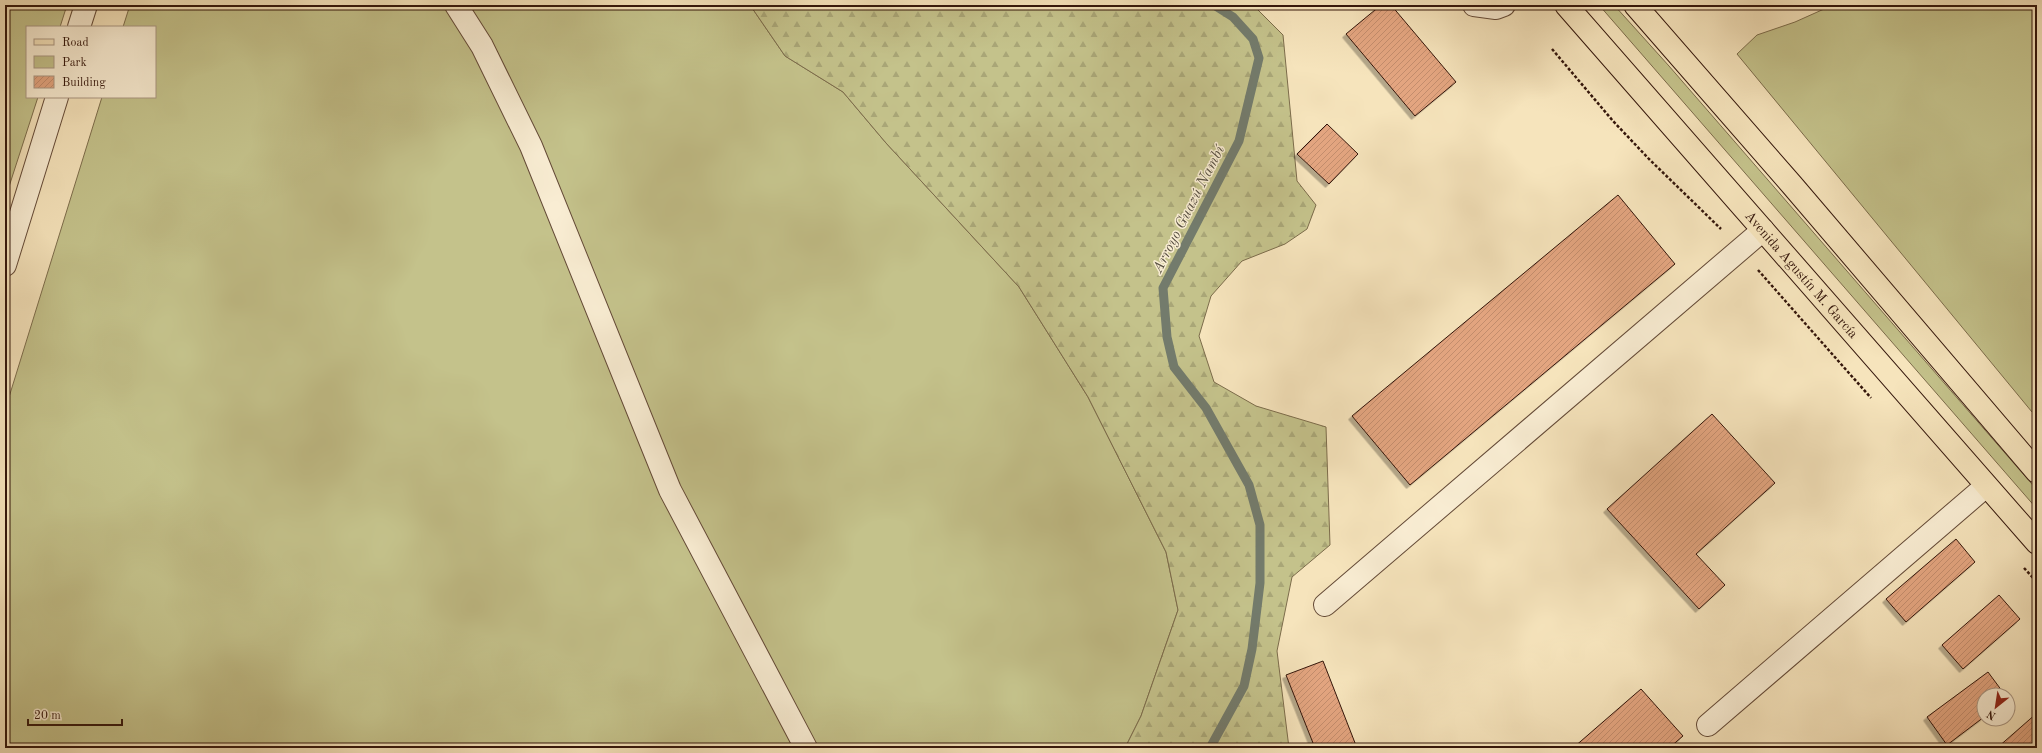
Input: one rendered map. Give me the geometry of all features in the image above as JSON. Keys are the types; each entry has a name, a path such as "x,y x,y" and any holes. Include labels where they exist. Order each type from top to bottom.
{"main road":[{"name":"Avenida Agustín M. García","path":"1566,5 2037,544"},
{"path":"1635,5 1792,185 2037,472"}],"street":[{"path":"79,26 86,5"},
{"path":"456,5 482,46 531,146 670,490 806,748"},
{"path":"1474,5 1496,8 1504,5"},
{"path":"5,264 57,98"},
{"path":"1325,606 1762,230"},
{"path":"1708,724 1986,486"}],"path":[{"path":"1552,48 1613,121 1740,250 1873,400"},
{"path":"2022,565 2037,582"}],"green space":[{"path":"5,5 67,5 60,26 26,26 26,98 38,98 5,199"},
{"path":"130,5 750,5 785,56 843,92 886,143 1019,287 1088,397 1166,552 1178,610 1141,716 1125,748 5,748 5,410 102,98 156,98 156,26 123,26"},
{"path":"750,5 1253,5 1283,35 1297,181 1316,205 1307,229 1285,244 1242,261 1211,296 1199,336 1214,382 1256,406 1326,427 1330,545 1292,577 1277,651 1289,748 1125,748 1141,716 1178,610 1166,552 1088,397 1019,287 886,143 843,92 785,56"},
{"path":"1599,5 1614,5 1669,66 2037,490 2037,509"},
{"path":"1833,5 2037,5 2037,414 2032,412 1737,54 1757,35 1795,22"}],"building":[{"path":"1381,5 1391,5 1456,82 1415,116 1346,34"},
{"path":"1327,124 1358,154 1329,184 1297,154"},
{"path":"1618,195 1675,264 1410,485 1352,416"},
{"path":"1712,414 1775,483 1696,554 1725,585 1699,609 1607,509"},
{"path":"1956,539 1975,562 1906,622 1886,599"},
{"path":"1999,595 2020,619 1963,669 1942,645"},
{"path":"1323,661 1357,748 1315,748 1286,675"},
{"path":"1988,672 1999,687 1976,687 1976,723 1947,745 1927,717"},
{"path":"1641,689 1683,736 1669,748 1573,748"},
{"path":"2037,713 2037,748 1997,748"}],"waterway":[{"name":"Arroyo Guazú Nambí","path":"1210,748 1244,686 1252,649 1260,583 1260,525 1249,485 1206,408 1174,367 1167,337 1163,288 1239,141 1259,58 1253,39 1233,17 1214,5"}]}
